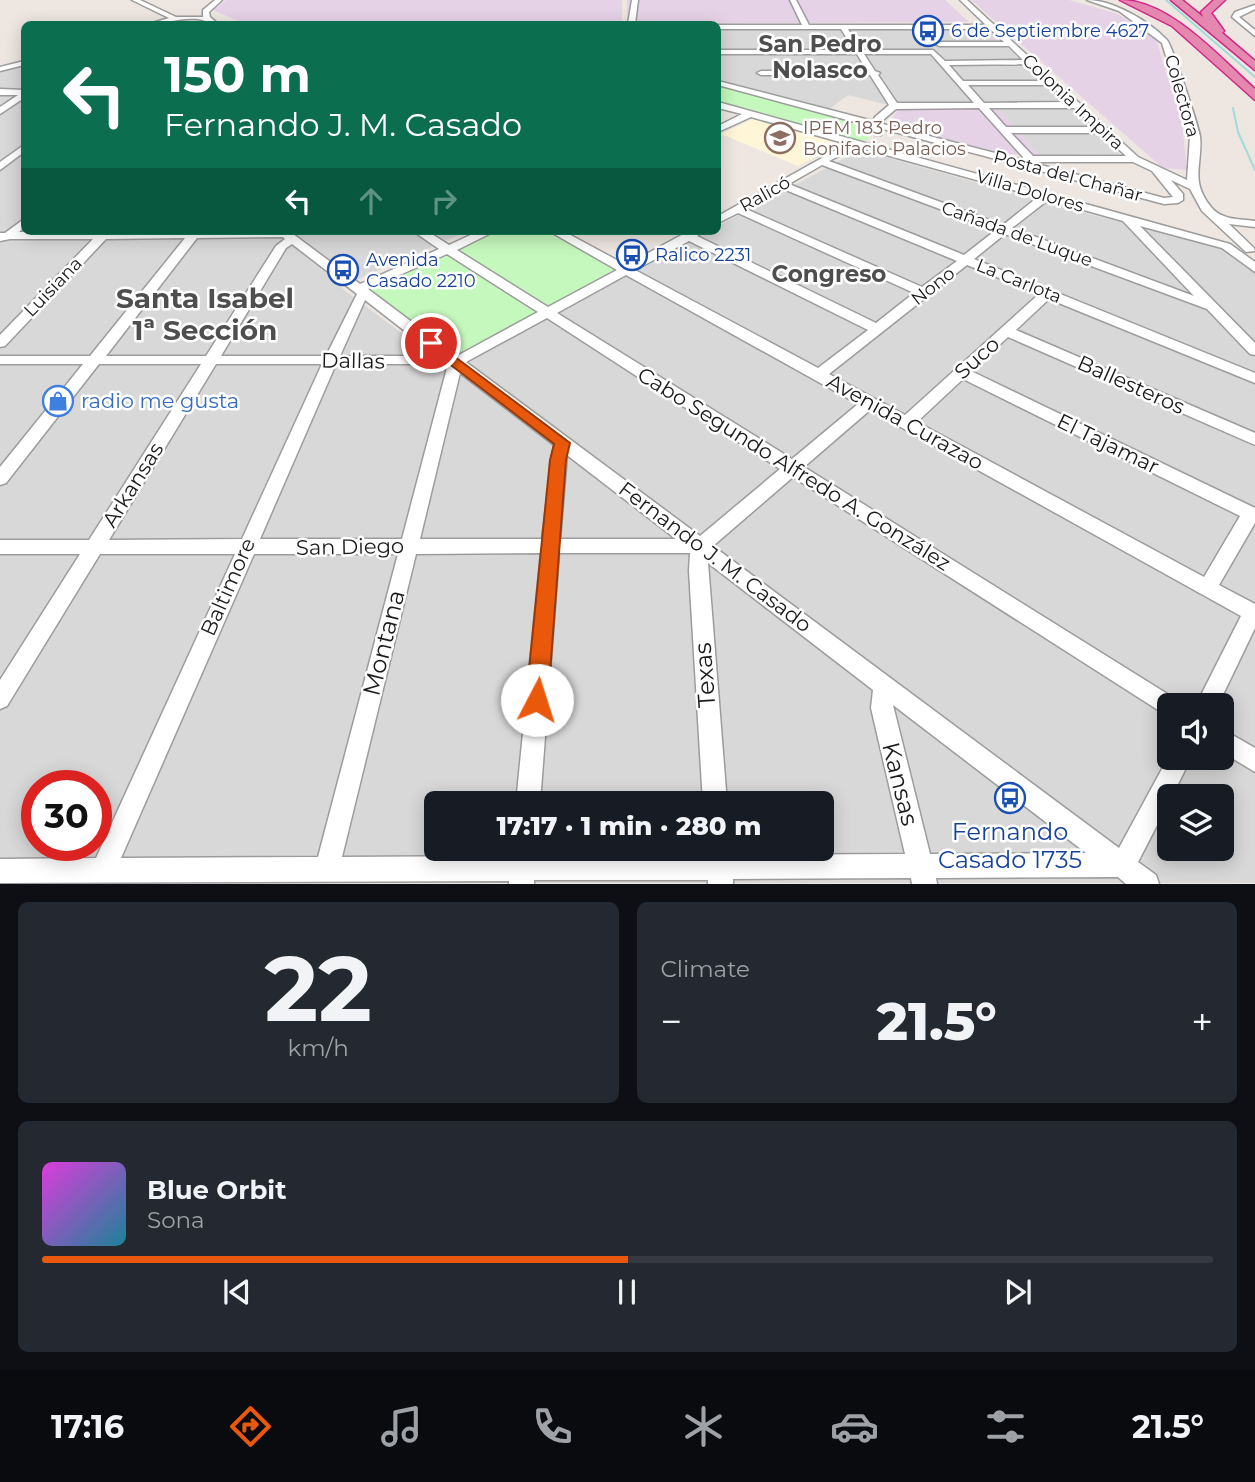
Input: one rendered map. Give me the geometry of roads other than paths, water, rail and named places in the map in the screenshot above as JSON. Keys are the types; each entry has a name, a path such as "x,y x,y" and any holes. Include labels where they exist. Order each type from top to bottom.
{"highway":[{"path":"1125,0 1176,24 1255,96"},
{"path":"1156,0 1255,89"},
{"path":"1176,0 1255,65"},
{"path":"1220,0 1207,10 1208,19 1255,65"}],"street":[{"path":"135,0 164,19"},
{"path":"207,18 205,11 219,0"},
{"path":"632,21 635,0"},
{"path":"793,0 807,27"},
{"name":"Colonia Impira","path":"963,0 1135,159 1194,187"},
{"name":"Colectora","path":"1090,0 1124,12 1160,37 1168,47 1195,136 1194,187"},
{"path":"1255,6 1237,13 1235,17 1255,34"},
{"path":"159,21 174,18 207,18 212,21"},
{"path":"898,26 904,35"},
{"path":"721,27 991,27"},
{"path":"745,27 761,74"},
{"path":"793,27 805,51"},
{"path":"844,27 876,73 894,106"},
{"path":"911,43 917,52"},
{"path":"721,52 917,52 936,48 1010,44"},
{"path":"936,48 962,83 1039,170"},
{"path":"945,62 1030,62"},
{"path":"0,69 21,64"},
{"path":"739,89 761,74 876,73"},
{"path":"962,83 1052,83"},
{"name":"Posta del Chañar","path":"721,84 1039,170 1164,201 1178,200 1178,194 1157,171"},
{"path":"0,92 21,93"},
{"path":"0,111 21,95"},
{"path":"878,127 878,119 894,106 1076,105"},
{"name":"Villa Dolores","path":"721,106 1227,246 1255,268"},
{"path":"721,128 750,114"},
{"name":"Ralicó","path":"721,218 824,162 846,147 872,140 879,132 878,127"},
{"path":"1004,130 1103,130"},
{"path":"0,154 21,152"},
{"path":"0,167 21,153"},
{"path":"1003,159 1135,159"},
{"name":"Cañada de Luque","path":"824,162 1210,306"},
{"name":"La Carlota","path":"782,185 1255,378"},
{"path":"1194,187 1215,219 1253,252"},
{"name":"Nono","path":"819,375 1046,196"},
{"path":"737,209 924,293"},
{"path":"1126,219 1255,351"},
{"path":"1215,219 1255,224"},
{"path":"3,239 21,224"},
{"path":"3,239 84,235"},
{"name":"Luisiana","path":"0,343 103,235"},
{"path":"0,479 194,235"},
{"name":"Fernando J. M. Casado","path":"287,235 884,684 1126,874 1147,884"},
{"name":"Arkansas","path":"0,699 212,361 287,235"},
{"name":"Cabo Segundo Alfredo A. González","path":"425,235 1157,699"},
{"path":"361,291 480,235"},
{"name":"Avenida Curazao","path":"562,235 1254,613"},
{"path":"455,361 691,235"},
{"path":"695,235 877,329"},
{"name":"Baltimore","path":"100,877 361,291"},
{"name":"Suco","path":"905,423 1048,293"},
{"name":"Ballesteros","path":"1007,331 1255,439"},
{"name":"Dallas","path":"0,360 455,361"},
{"name":"Montana","path":"324,877 455,361"},
{"name":"El Tajamar","path":"961,372 1252,515"},
{"path":"699,546 869,403"},
{"path":"529,791 558,460 562,443"},
{"path":"1207,588 1252,515"},
{"name":"San Diego","path":"0,547 699,546"},
{"name":"Texas","path":"699,546 698,571 714,791"},
{"path":"1213,693 1254,613"},
{"name":"Kansas","path":"884,684 882,708 923,874"},
{"path":"1234,748 1255,761"},
{"path":"0,871 100,877 324,877 522,867 720,866 923,874 1126,874 1174,770"}],"waterway":[{"path":"1166,0 1255,77"},
{"path":"1233,108 1238,132 1255,170"}],"place":[{"name":"6 de Septiembre 4627","path":"928,31"},
{"name":"IPEM 183 Pedro Bonifacio Palacios","path":"780,138"},
{"name":"Ralico 2231","path":"632,255"},
{"name":"Avenida Casado 2210","path":"343,270"},
{"name":"radio me gusta","path":"58,401"},
{"name":"Fernando Casado 1735","path":"1010,798"}],"district":[{"name":"San Pedro Nolasco","path":"820,57"},
{"name":"Congreso","path":"829,274"},
{"name":"Santa Isabel 1ª Sección","path":"205,314"}]}
